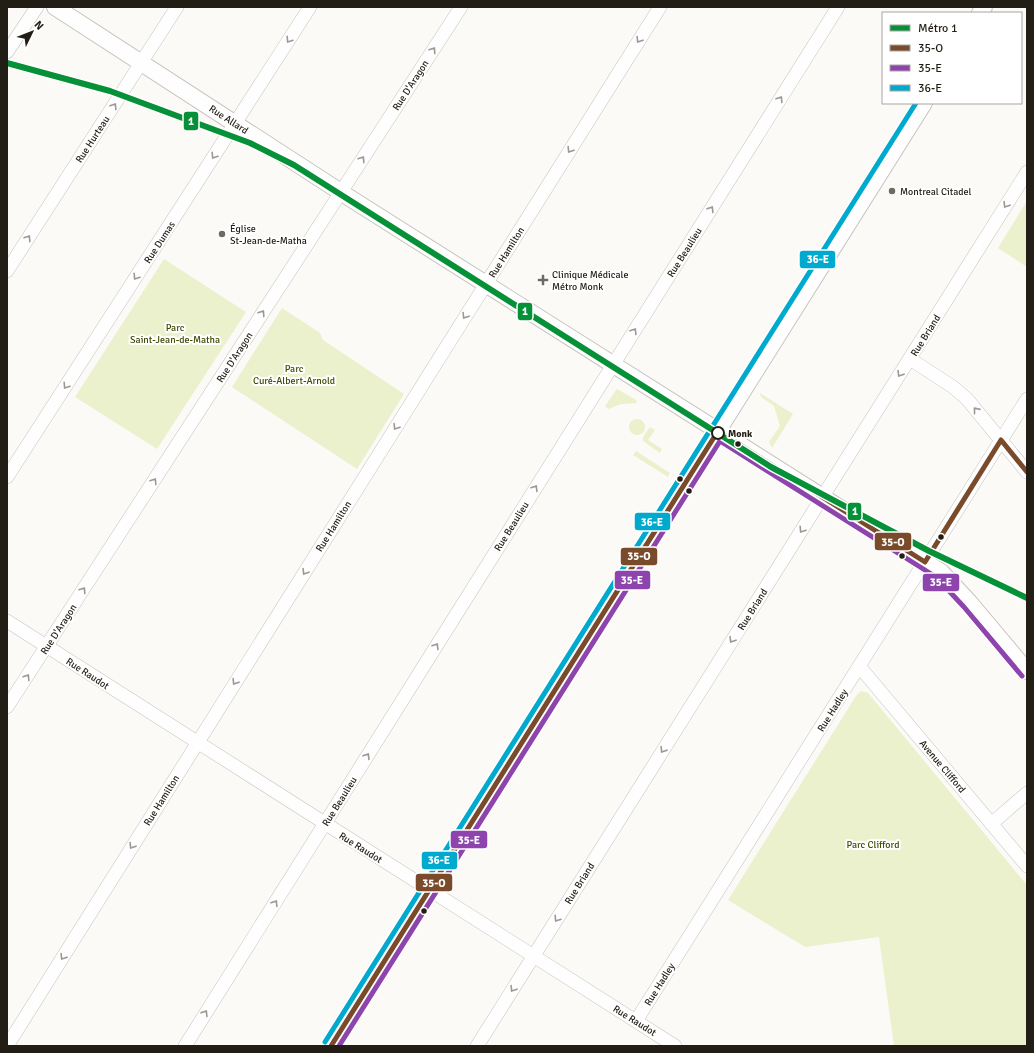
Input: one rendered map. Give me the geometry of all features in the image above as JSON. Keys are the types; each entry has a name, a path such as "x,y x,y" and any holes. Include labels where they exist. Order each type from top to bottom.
{"street":[{"path":"7,52 36,7"},
{"name":"Rue Allard","path":"55,7 341,192 941,572 1027,671"},
{"name":"Rue Hurteau","path":"7,271 177,7"},
{"name":"Rue Dumas","path":"7,477 310,7"},
{"name":"Rue D'Aragon","path":"7,707 461,7"},
{"name":"Rue Hamilton","path":"7,1046 660,7"},
{"name":"Rue Beaulieu","path":"185,1046 838,7"},
{"path":"331,1046 923,104"},
{"name":"Rue Briand","path":"477,1046 1027,172"},
{"path":"910,359 960,392 1027,472"},
{"name":"Rue Hadley","path":"636,1021 1027,399"},
{"name":"Rue Raudot","path":"7,621 675,1046"},
{"name":"Avenue Clifford","path":"859,666 1027,866"},
{"path":"991,824 1027,793"}],"green space":[{"path":"1027,201 1027,267 998,248"},
{"name":"Parc Saint-Jean-de-Matha","path":"164,259 246,312 157,449 75,397"},
{"name":"Parc Curé-Albert-Arnold","path":"282,308 320,333 323,340 404,394 357,469 232,387"},
{"path":"617,389 636,400 637,403 621,404 608,409 605,406"},
{"path":"760,393 793,414 772,448 769,442 780,426 774,406 761,397"},
{"path":"637,419 643,421 645,427 643,433 637,435 631,433 629,427 631,421"},
{"path":"650,427 655,430 648,440 662,449 660,453 643,441 643,437"},
{"path":"636,451 670,473 668,477 633,455"},
{"name":"Parc Clifford","path":"861,691 868,693 1027,885 1027,1046 894,1046 879,937 805,947 728,900 856,696"}],"metro line":[{"name":"1","path":"7,63 110,91 250,143 294,165 771,467 929,551 1027,598"}],"transit line":[{"name":"36-E","path":"325,1042 915,104"},
{"name":"35-O","path":"331,1046 718,431 925,562 1001,440 1027,472"},
{"name":"35-E","path":"339,1046 720,441 936,577 964,607 1022,676"}],"place":[{"name":"Montreal Citadel","path":"892,191"},
{"name":"Église St-Jean-de-Matha","path":"222,234"},
{"name":"Clinique Médicale Métro Monk","path":"543,280"},
{"name":"Monk","path":"718,433"}]}
